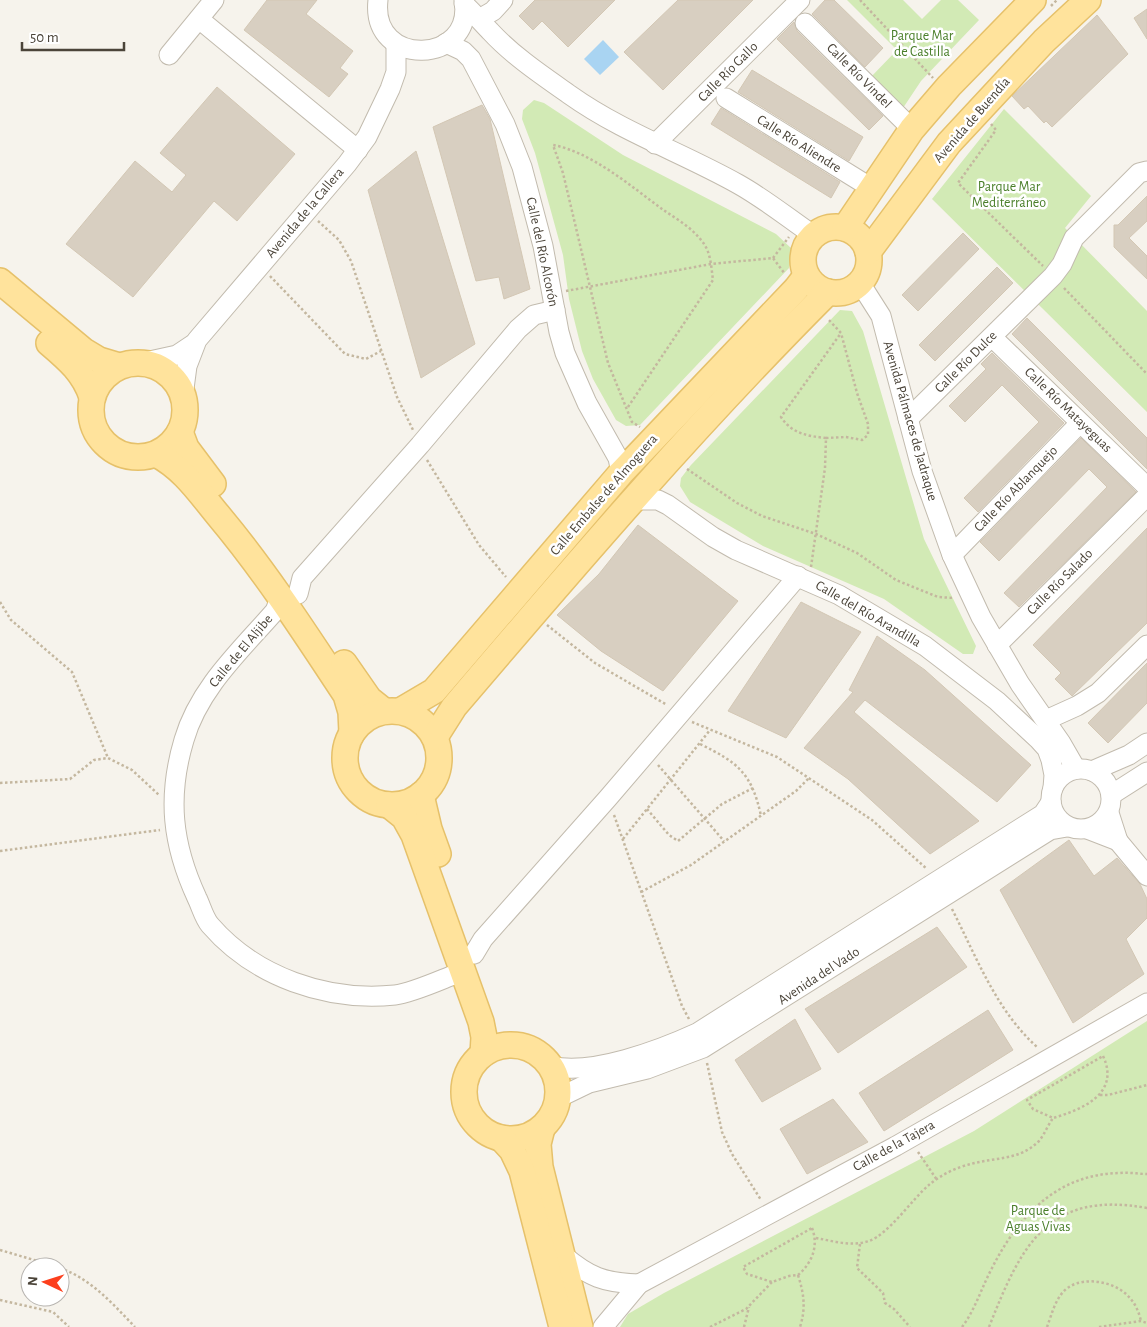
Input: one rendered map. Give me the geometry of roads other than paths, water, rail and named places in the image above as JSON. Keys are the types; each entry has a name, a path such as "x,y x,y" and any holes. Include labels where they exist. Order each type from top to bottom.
{"main road":[{"path":"845,228 912,129 945,91 1034,0"},
{"name":"Avenida de Buendía","path":"868,252 948,143 977,110 1088,0"},
{"path":"845,228 858,234 868,252 867,266 860,283 851,290 821,299 814,286 801,282 806,230 845,228"},
{"path":"0,281 84,351 99,360 120,366 145,362 169,375 183,396 185,411 180,432 174,441 156,454 141,458 126,456 106,446 95,430 91,410 92,398 100,380 120,366"},
{"name":"Calle Embalse de Almoguera","path":"392,711 434,691 621,473 801,282"},
{"name":"Calle Embalse de Almoguera","path":"434,737 454,707 633,500 821,299"},
{"path":"0,301 72,363 86,381 92,398"},
{"path":"180,432 186,448 289,595 360,687 392,711 414,716 426,725 434,737 438,749 436,774 422,795 412,801 389,805 379,803 362,794 350,780 345,762 347,744 352,733 366,719 392,711"},
{"path":"156,454 171,462 184,473 289,595 346,695 351,712 352,733"},
{"path":"422,795 429,829 470,964 484,1037 483,1054"},
{"path":"389,805 404,816 470,964 503,1030 517,1045"},
{"path":"517,1045 530,1048 542,1056 551,1066 558,1081 558,1098 550,1120 542,1128 529,1136 516,1139 501,1138 485,1132 474,1121 465,1103 466,1077 474,1063 483,1054 493,1048 517,1045"},
{"path":"542,1128 538,1144 540,1167 580,1327"},
{"path":"501,1138 512,1150 522,1171 562,1327"}],"street":[{"path":"169,55 214,0"},
{"path":"378,0 377,9 381,24 389,38 406,50 417,51 432,50 446,44 463,24 464,2"},
{"path":"485,25 493,11 503,0"},
{"name":"Calle Río Gallo","path":"655,144 800,0"},
{"path":"464,2 485,25 525,62 571,96 655,144 737,183 770,203 806,230"},
{"path":"199,19 358,150"},
{"name":"Calle Río Vindel","path":"805,23 912,129"},
{"path":"463,24 485,25"},
{"name":"Avenida de la Callera","path":"145,362 178,355 195,343 358,150 384,104 396,72 396,44"},
{"name":"Calle del Río Alcorón","path":"446,44 463,51 471,59 505,124 534,209 559,332 586,403 610,439 618,458 621,473"},
{"name":"Avenida de la Callera","path":"396,72 417,51"},
{"name":"Calle Río Aliendre","path":"726,98 873,189"},
{"name":"Calle Río Dulce","path":"908,420 1053,276 1062,264 1074,238 1139,173 1147,171"},
{"name":"Avenida Pálmaces de Jadraque","path":"860,283 881,316 922,472 952,555 997,645 1020,684 1084,770"},
{"name":"Calle de El Aljibe","path":"470,964 456,974 396,995 346,995 291,983 250,960 209,924 190,883 174,829 174,781 184,738 211,684 420,445 518,329 553,302"},
{"name":"Calle Río Matayeguas","path":"992,337 1146,489"},
{"name":"Avenida de la Callera","path":"183,396 187,366 195,343"},
{"name":"Calle Río Ablanquejo","path":"952,555 1080,423"},
{"name":"Calle Río Salado","path":"997,645 1124,519 1146,489"},
{"name":"Calle del Río Arandilla","path":"633,500 658,500 736,550 803,578 862,608 925,646 997,701 1047,749 1054,776 1052,795"},
{"path":"470,964 483,938 608,798 678,713 803,578"},
{"path":"1046,720 1098,693 1147,645"},
{"path":"1147,743 1129,755 1084,770 1064,774 1052,795 1058,820 1067,827 1076,830 1088,829 1100,823 1110,804 1147,772"},
{"path":"1084,770 1108,783 1110,804 1118,841 1147,876"},
{"name":"Avenida del Vado","path":"558,1098 589,1083 647,1068 700,1041 942,888 1043,814 1052,795"},
{"name":"Avenida del Vado","path":"942,888 1050,830 1067,827"},
{"path":"1088,829 1118,841"},
{"path":"1129,1013 1147,993"},
{"name":"Calle de la Tajera","path":"603,1327 639,1284 908,1139 1147,1003"},
{"name":"Avenida del Vado","path":"551,1066 566,1070 586,1068 700,1041"},
{"path":"563,1256 580,1270 598,1279 615,1283 639,1284"}],"water":[{"path":"603,40 619,57 600,75 584,59"}],"park label":[{"name":"Parque Mar de Castilla","path":"922,44"},
{"name":"Parque Mar Mediterráneo","path":"1009,196"},
{"name":"Parque de Aguas Vivas","path":"1038,1220"}]}
